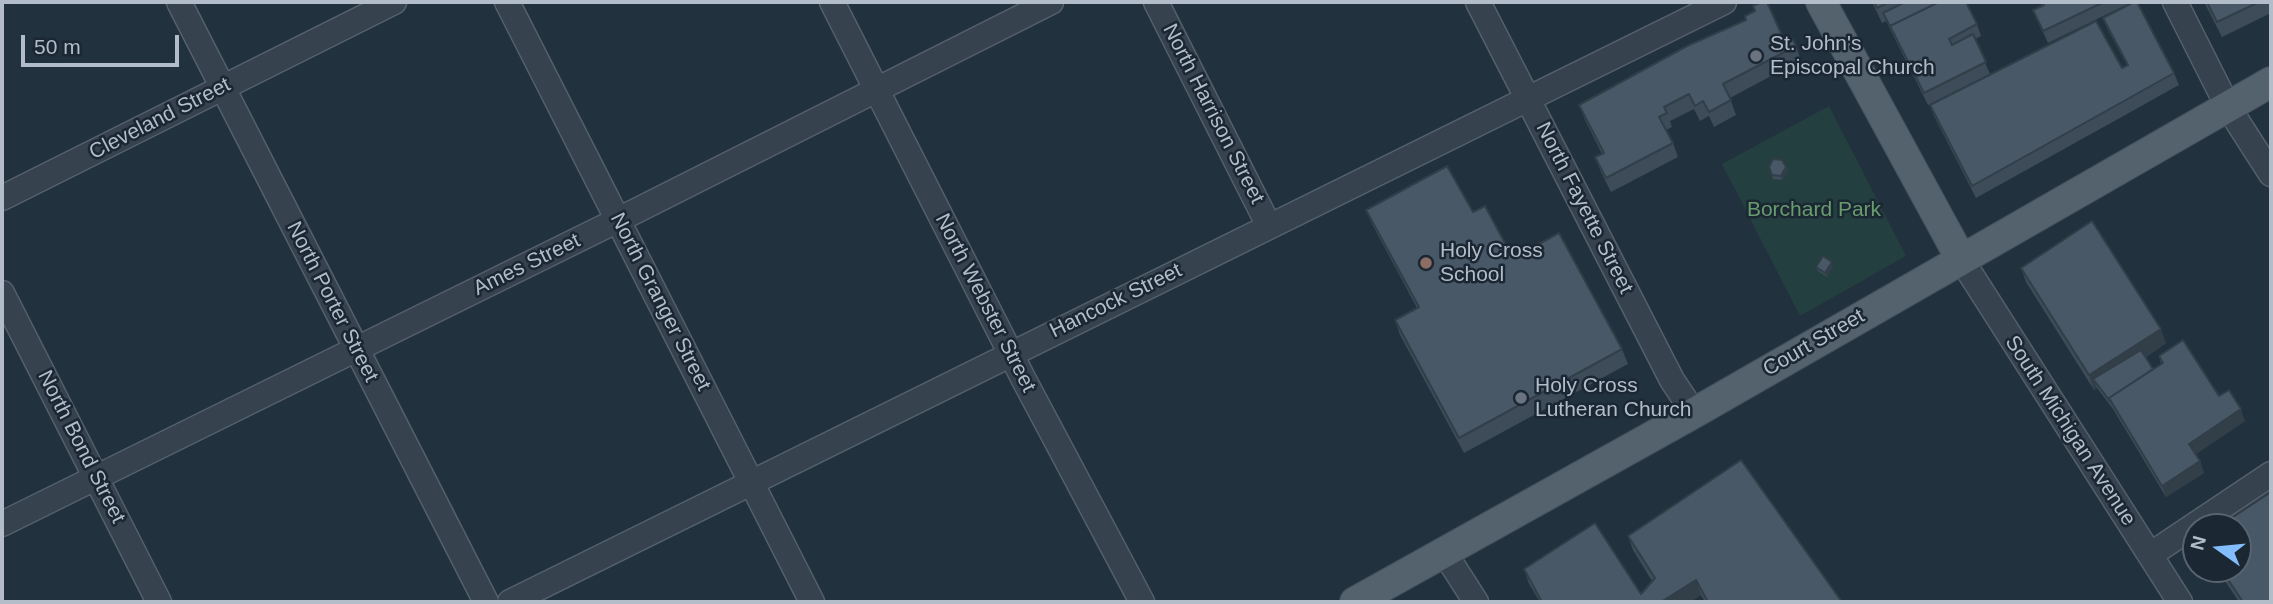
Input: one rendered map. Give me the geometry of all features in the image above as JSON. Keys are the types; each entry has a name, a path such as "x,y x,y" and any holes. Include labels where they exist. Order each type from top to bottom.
{"main road":[{"path":"1821,2 1961,258"},
{"name":"Court Street","path":"1355,602 1694,413 2268,83"}],"street":[{"name":"North Porter Street","path":"179,2 486,602"},
{"name":"Cleveland Street","path":"2,198 394,2"},
{"name":"North Granger Street","path":"507,2 812,602"},
{"name":"North Webster Street","path":"832,2 1010,353 1142,602"},
{"name":"Ames Street","path":"2,524 618,220 1051,2"},
{"name":"North Harrison Street","path":"1156,2 1269,226"},
{"name":"North Fayette Street","path":"1478,2 1672,380 1694,413"},
{"name":"Hancock Street","path":"510,602 1527,97 1724,2"},
{"path":"2175,2 2228,107 2271,174"},
{"name":"South Michigan Avenue","path":"1961,258 2180,602"},
{"name":"North Bond Street","path":"2,293 159,602"},
{"path":"2150,555 2271,474"},
{"path":"1444,552 1476,602"}],"green space":[{"name":"Borchard Park","path":"1829,106 1906,256 1800,316 1722,164"}],"building":[{"path":"1767,2 1784,40 1788,43 1793,40 1796,46 1723,84 1731,100 1709,112 1703,101 1695,106 1689,94 1664,107 1667,113 1659,117 1673,143 1606,178 1595,157 1604,153 1579,105 1687,46 1746,20 1745,16 1755,11 1753,6"},
{"path":"1874,2 1889,2 1877,8"},
{"path":"1905,2 1939,2 1890,26 1892,30 1883,13"},
{"path":"1939,2 1966,2 1977,24 1949,39 1952,45 1973,34 1986,62 1924,93 1890,26"},
{"path":"2042,2 2104,2 2043,31 2033,10 2044,5"},
{"path":"2137,2 2174,73 1972,186 1930,105 2096,21 2122,68 2128,65 2103,18"},
{"path":"2207,2 2259,2 2217,22"},
{"path":"1773,159 1782,160 1786,167 1781,176 1772,175 1769,167"},
{"path":"1447,166 1473,212 1485,206 1513,258 1559,233 1622,349 1459,438 1395,320 1419,307 1366,210"},
{"path":"2092,221 2161,329 2089,375 2021,268"},
{"path":"1823,256 1832,262 1825,273 1816,267"},
{"path":"2183,340 2219,396 2229,390 2241,409 2189,444 2200,461 2162,486 2109,398 2163,363 2159,356"},
{"path":"2141,350 2153,369 2109,398 2110,401 2093,379"},
{"path":"1741,460 1842,602 1708,602 1696,580 1661,602 1542,602 1524,569 1595,523 1641,594 1655,578 1628,536"},
{"path":"2271,492 2271,600 2268,602 2243,602 2230,583 2252,583 2252,513 2239,513"}],"place":[{"name":"St. John's Episcopal Church","path":"1756,56"},
{"name":"Holy Cross School","path":"1426,263"},
{"name":"Holy Cross Lutheran Church","path":"1521,398"}]}
